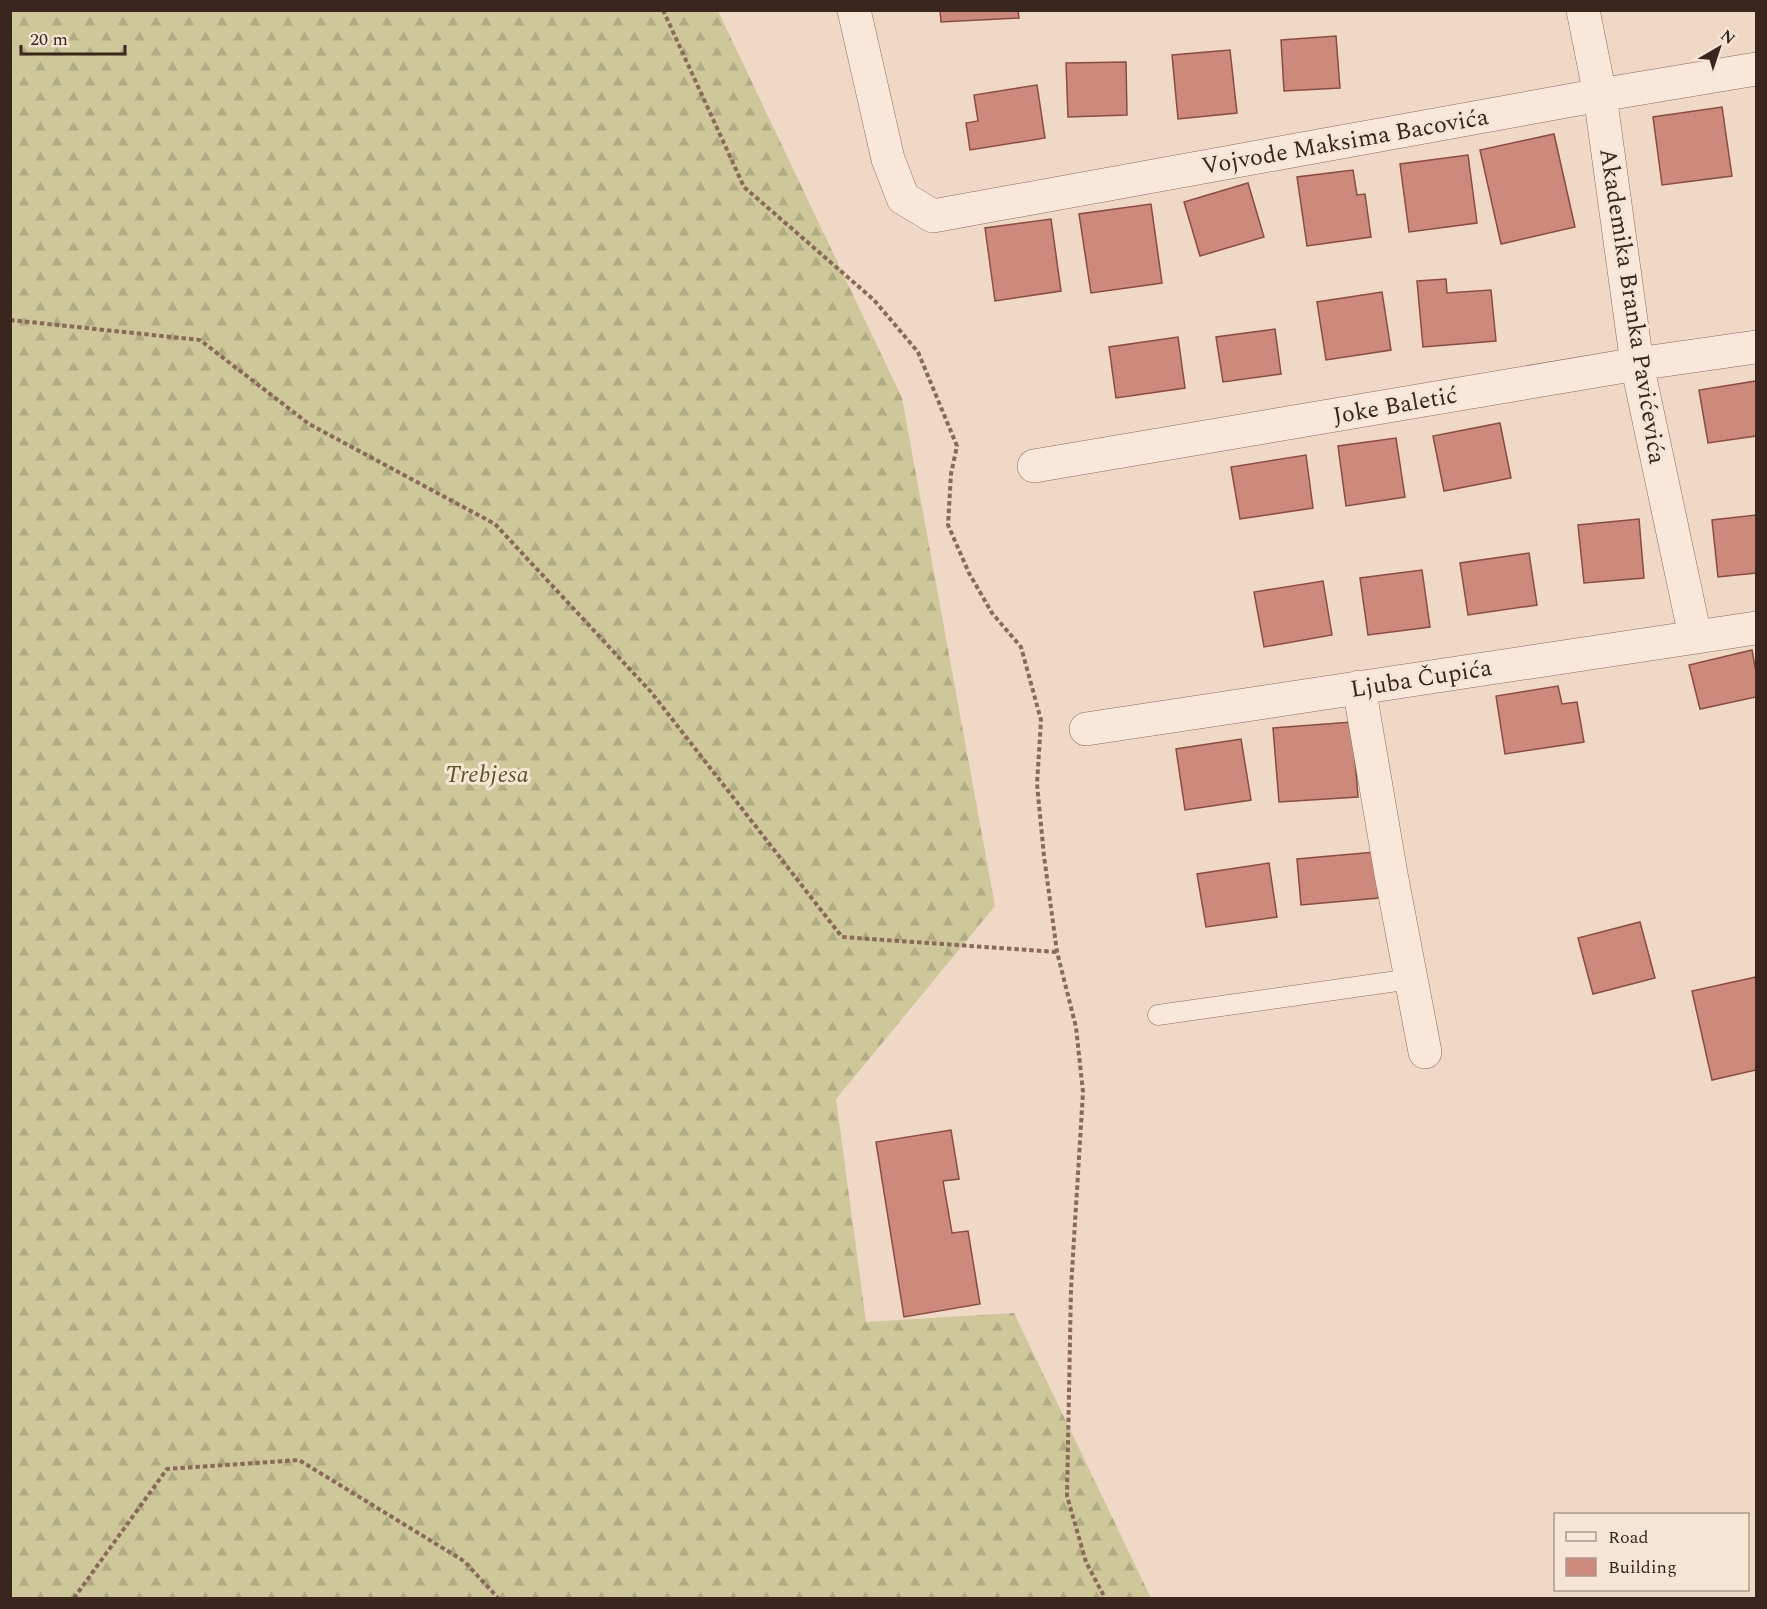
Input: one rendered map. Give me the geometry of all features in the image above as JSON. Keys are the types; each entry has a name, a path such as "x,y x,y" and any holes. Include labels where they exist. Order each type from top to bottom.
{"street":[{"name":"Vojvode Maksima Bacovića","path":"854,10 888,159 903,198 933,216 1600,95 1756,69"},
{"name":"Akademika Branka Pavićevića","path":"1583,10 1600,95 1637,364 1695,636"},
{"name":"Joke Baletić","path":"1034,466 1637,364 1756,347"},
{"name":"Ljuba Čupića","path":"1086,729 1756,628"},
{"path":"1359,687 1425,1052"}],"lane":[{"path":"1158,1015 1411,979"}],"path":[{"path":"663,10 744,187 874,300 918,352 957,446 951,474 948,525 969,573 992,613 1021,647 1041,720 1037,784 1057,952 1076,1028 1083,1092 1071,1288 1068,1496 1086,1562 1105,1599"},
{"path":"10,320 200,340 309,424 495,524 651,692 842,937 1057,952"},
{"path":"74,1599 167,1469 299,1460 464,1560 498,1599"}],"green space":[{"name":"Trebjesa","path":"11,10 718,11 902,398 995,906 836,1099 866,1322 1014,1313 1151,1598 11,1598"}],"building":[{"path":"940,10 1018,10 1019,18 941,22"},
{"path":"1336,36 1340,88 1284,91 1281,40"},
{"path":"1230,50 1237,113 1178,119 1172,55"},
{"path":"1126,62 1127,115 1068,117 1066,63"},
{"path":"1037,85 1045,138 970,150 966,123 978,121 974,95"},
{"path":"1722,107 1732,176 1662,185 1653,117"},
{"path":"1554,134 1575,227 1501,244 1480,150"},
{"path":"1468,155 1477,223 1409,232 1400,164"},
{"path":"1353,170 1357,195 1365,194 1371,237 1307,246 1297,177"},
{"path":"1248,183 1264,237 1200,256 1184,202"},
{"path":"1151,204 1162,283 1091,293 1079,214"},
{"path":"1051,219 1061,291 995,301 985,228"},
{"path":"1446,279 1447,293 1491,290 1496,341 1423,347 1417,281"},
{"path":"1382,292 1391,350 1326,360 1317,302"},
{"path":"1275,329 1281,374 1223,382 1216,337"},
{"path":"1178,337 1185,388 1116,398 1109,347"},
{"path":"1756,381 1756,436 1708,443 1699,390"},
{"path":"1500,423 1511,478 1444,491 1433,436"},
{"path":"1396,438 1405,497 1346,506 1338,446"},
{"path":"1306,455 1313,508 1240,519 1231,467"},
{"path":"1756,515 1756,573 1718,577 1712,520"},
{"path":"1639,519 1644,578 1584,583 1578,525"},
{"path":"1529,553 1537,605 1468,615 1460,563"},
{"path":"1422,570 1430,627 1368,635 1360,578"},
{"path":"1323,581 1332,635 1264,647 1254,592"},
{"path":"1752,650 1756,672 1756,697 1700,709 1689,665"},
{"path":"1558,686 1562,704 1577,702 1584,742 1505,754 1496,696"},
{"path":"1352,722 1358,797 1279,802 1273,728"},
{"path":"1241,739 1251,800 1185,810 1176,749"},
{"path":"1375,852 1379,898 1301,905 1297,859"},
{"path":"1269,863 1277,917 1206,927 1197,874"},
{"path":"1640,922 1655,978 1593,994 1578,938"},
{"path":"1756,977 1756,1070 1712,1080 1692,991"},
{"path":"951,1130 959,1179 943,1181 952,1233 968,1231 980,1304 904,1317 876,1142"}]}
